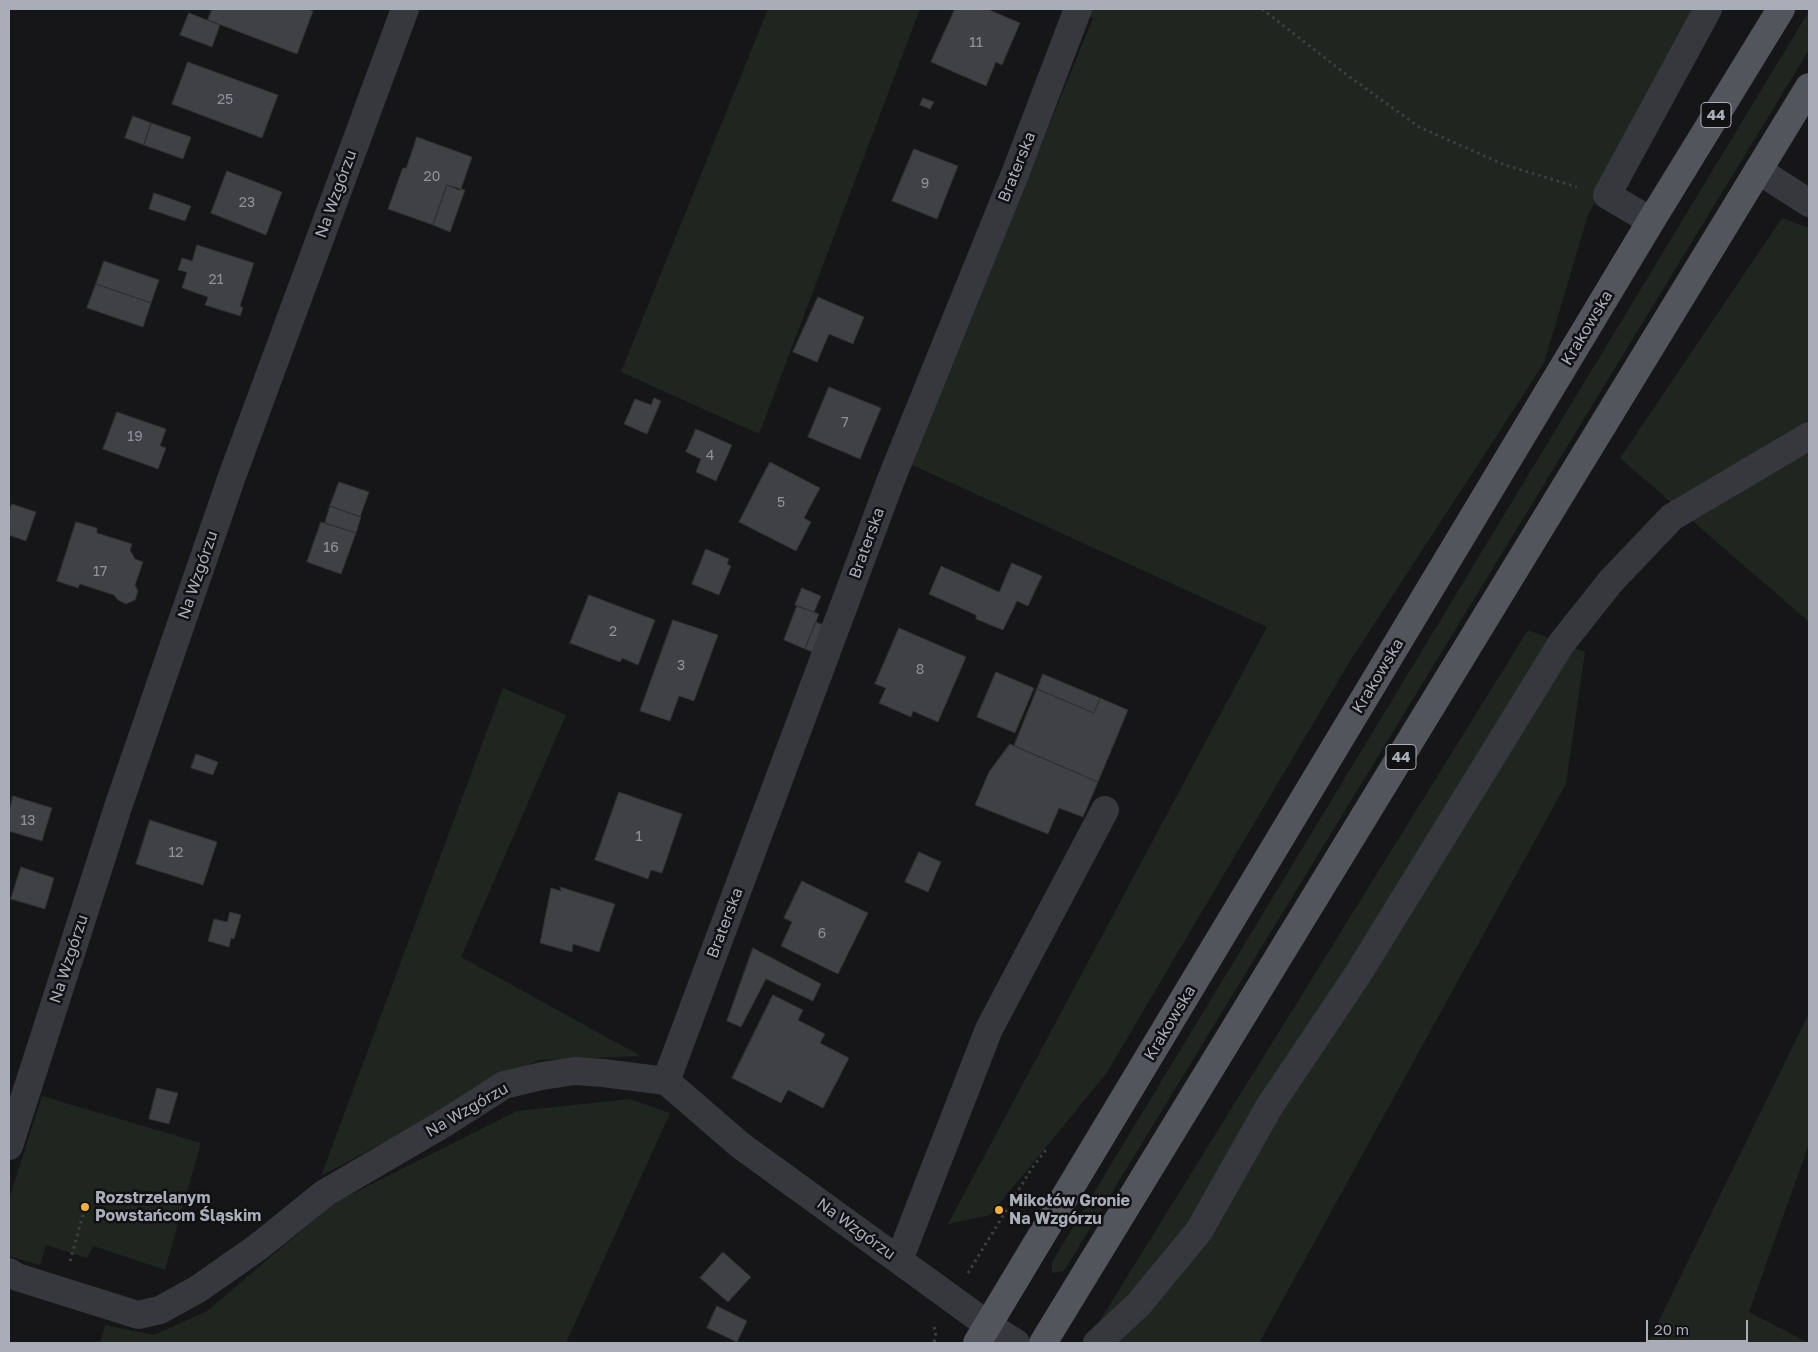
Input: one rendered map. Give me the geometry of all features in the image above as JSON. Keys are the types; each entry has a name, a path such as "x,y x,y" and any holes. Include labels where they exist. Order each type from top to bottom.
{"main road":[{"name":"Krakowska","path":"983,1334 1651,221 1781,9"},
{"name":"44","path":"1043,1343 1809,87"}],"street":[{"name":"Na Wzgórzu","path":"9,1146 119,804 231,479 405,9"},
{"name":"Braterska","path":"666,1081 892,477 1015,174 1078,9"},
{"path":"1651,221 1606,195 1708,9"},
{"path":"1758,170 1809,203"},
{"path":"1097,1343 1138,1306 1199,1230 1269,1107 1358,974 1561,644 1611,581 1672,517 1809,436"},
{"path":"899,1260 989,1029 1105,810"},
{"name":"Na Wzgórzu","path":"9,1272 17,1277 138,1315 160,1310 198,1289 258,1247 325,1193 443,1124 504,1085 542,1076 575,1072 603,1073 666,1081 740,1145 952,1299 983,1334 1016,1343"}],"path":[{"path":"1262,9 1347,75 1420,126 1505,165 1606,195"},
{"path":"952,1299 1032,1168 1046,1150"},
{"path":"71,1260 83,1216"}],"shaded area":[{"path":"768,9 920,9 759,434 621,372"},
{"path":"1069,9 1699,9 1588,215 1544,363 1350,661 1106,1074 990,1215 948,1224 1267,627 910,464 1093,18"},
{"path":"1809,11 1809,50 1064,1271 1052,1273 1052,1262"},
{"path":"1782,218 1809,228 1809,622 1620,458"},
{"path":"1528,630 1585,652 1566,784 1259,1343 1086,1343"},
{"path":"503,688 566,715 461,957 641,1056 538,1060 321,1176"},
{"path":"1809,1013 1809,1144 1749,1312 1809,1343 1648,1343"},
{"path":"42,1096 201,1143 165,1270 93,1246 87,1258 46,1245 40,1265 9,1256 9,1199"},
{"path":"630,1099 670,1113 566,1343 100,1343 105,1325 154,1335 207,1311 334,1203 517,1111"}],"building":[{"path":"212,9 307,9 313,11 297,54 208,20"},
{"path":"955,9 987,9 1020,23 1002,65 996,62 986,86 931,62"},
{"path":"189,13 220,25 212,47 180,35"},
{"path":"188,62 278,95 262,138 172,104"},
{"path":"923,98 934,102 930,109 920,105"},
{"path":"133,116 151,123 144,145 125,138"},
{"path":"151,123 191,137 183,159 144,145"},
{"path":"417,137 472,157 461,189 459,190 447,185 433,225 388,209 402,170 406,168"},
{"path":"914,149 958,166 937,219 892,201"},
{"path":"227,171 282,192 266,235 211,213"},
{"path":"447,185 465,190 450,232 433,225"},
{"path":"154,193 191,206 185,221 149,209"},
{"path":"197,245 254,263 240,306 243,308 240,316 205,305 208,297 182,288 187,272 178,270 182,258 192,261"},
{"path":"104,261 159,280 151,303 96,284"},
{"path":"96,284 151,303 143,327 87,308"},
{"path":"818,297 864,317 853,344 829,334 817,362 793,352"},
{"path":"829,387 881,408 860,459 808,437"},
{"path":"654,398 661,401 647,434 624,424 635,399 651,405"},
{"path":"117,412 166,429 160,446 166,448 158,469 103,449"},
{"path":"696,429 732,445 716,481 696,472 701,459 686,452"},
{"path":"770,462 820,488 804,518 811,522 796,551 739,522"},
{"path":"339,482 369,492 360,517 330,506"},
{"path":"12,504 36,512 26,541 9,535 9,512"},
{"path":"330,506 361,517 356,533 325,523"},
{"path":"76,522 97,528 97,533 132,544 130,550 135,559 143,562 135,585 138,591 135,600 126,604 118,600 114,595 80,584 78,588 57,581"},
{"path":"321,522 356,533 341,574 307,562"},
{"path":"706,549 729,559 727,564 731,566 719,595 692,584"},
{"path":"1012,563 1042,576 1028,606 1017,601 1003,630 976,619 976,615 929,594 941,566 999,592"},
{"path":"802,588 821,596 814,612 795,605"},
{"path":"589,595 655,620 638,665 622,658 620,662 570,643"},
{"path":"797,606 819,614 805,649 784,640"},
{"path":"673,620 718,635 694,701 679,696 670,721 640,711"},
{"path":"816,622 828,627 817,654 805,649"},
{"path":"899,628 966,657 938,722 913,711 911,717 879,703 886,688 875,684"},
{"path":"996,672 1034,688 1015,733 977,717"},
{"path":"1043,674 1100,698 1094,713 1037,689"},
{"path":"1037,689 1094,713 1100,698 1128,710 1098,782 1014,746"},
{"path":"1010,744 1098,782 1083,817 1059,808 1048,834 975,805 989,772"},
{"path":"196,754 218,762 213,775 191,768"},
{"path":"619,792 682,814 662,873 651,870 648,879 595,860"},
{"path":"13,796 52,808 42,841 9,831 9,812"},
{"path":"150,820 217,842 203,885 136,864"},
{"path":"919,852 941,862 928,892 905,882"},
{"path":"21,867 54,878 45,909 11,899"},
{"path":"802,881 868,913 838,974 781,946 792,922 784,918"},
{"path":"560,887 615,904 599,952 573,944 572,952 540,943 551,888 561,891"},
{"path":"230,912 241,915 234,939 231,938 229,947 208,941 214,919 227,922"},
{"path":"753,948 821,984 813,1001 766,979 741,1027 727,1021"},
{"path":"773,995 803,1010 798,1020 825,1034 820,1043 849,1058 823,1108 788,1090 781,1103 732,1078"},
{"path":"157,1088 178,1093 169,1124 149,1119"},
{"path":"723,1252 751,1277 728,1302 700,1278"},
{"path":"717,1306 747,1321 737,1342 707,1328"}],"place":[{"name":"Rozstrzelanym Powstańcom Śląskim","path":"85,1207"},
{"name":"Mikołów Gronie Na Wzgórzu","path":"999,1210"}]}
